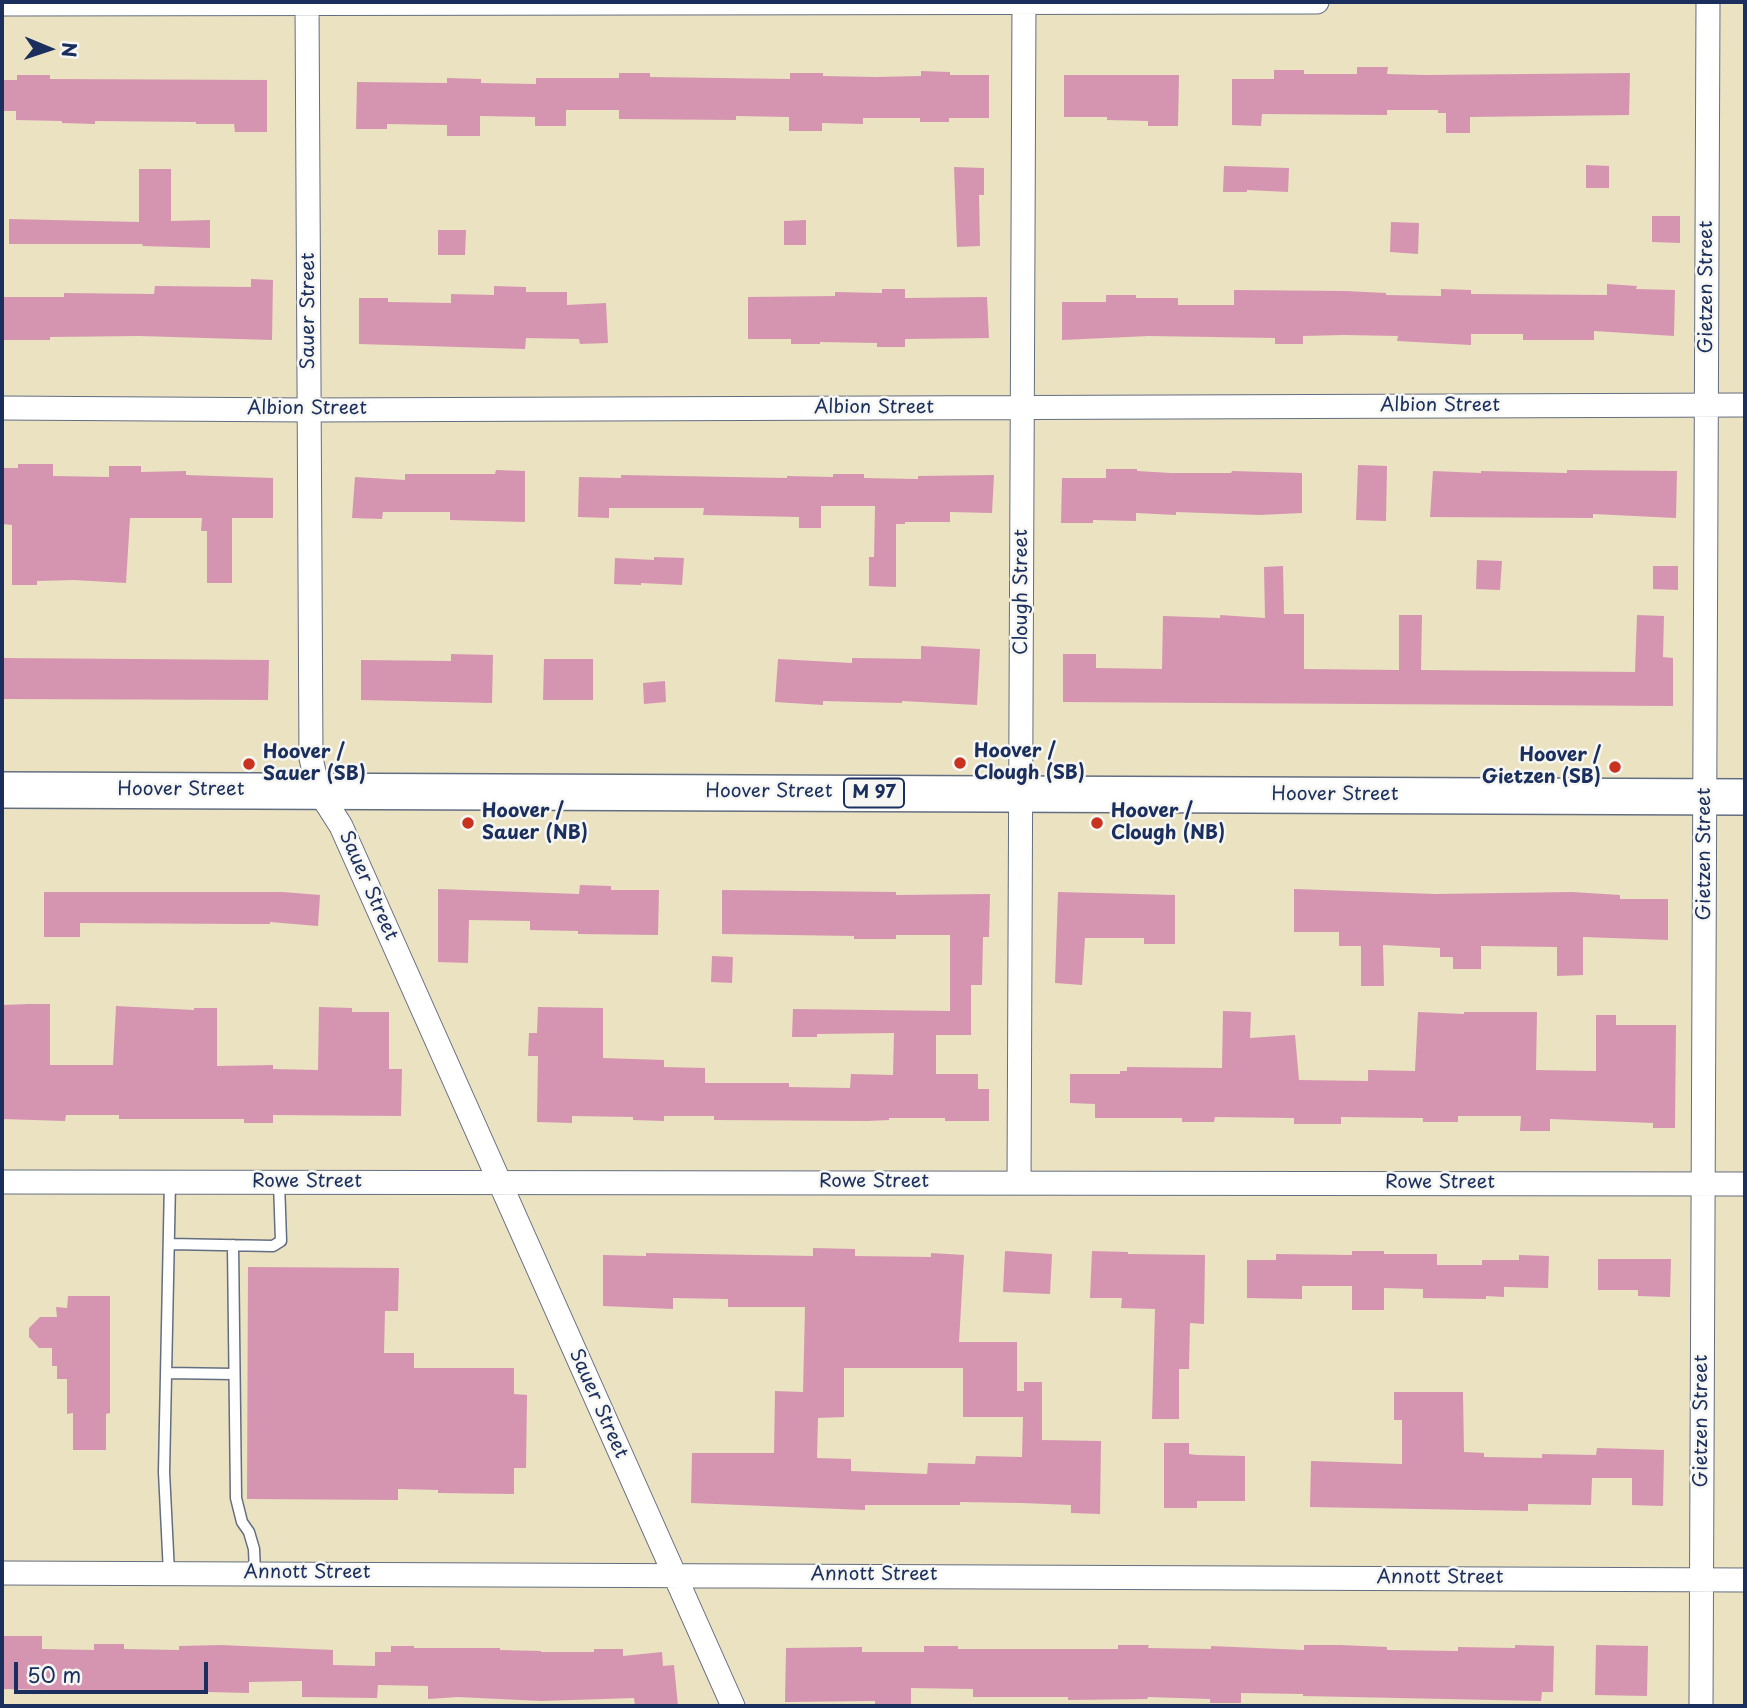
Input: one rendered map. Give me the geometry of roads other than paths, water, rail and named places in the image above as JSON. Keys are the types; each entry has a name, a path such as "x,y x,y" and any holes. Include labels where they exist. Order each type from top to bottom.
{"main road":[{"name":"Hoover Street","path":"2,790 1745,797"}],"street":[{"name":"Clough Street","path":"1019,1182 1024,2"},
{"path":"2,4 1317,2"},
{"name":"Gietzen Street","path":"1701,1706 1708,2"},
{"name":"Sauer Street","path":"307,3 311,758 318,790 341,826 733,1706"},
{"name":"Albion Street","path":"2,408 309,410 1745,405"},
{"name":"Rowe Street","path":"2,1182 1745,1184"},
{"name":"Annott Street","path":"2,1573 1745,1580"}],"lane":[{"path":"169,1573 164,1472 170,1182"},
{"path":"170,1244 273,1246 281,1241 279,1182"},
{"path":"233,1245 236,1497 242,1521 254,1549 255,1573"},
{"path":"167,1373 234,1374"}],"place":[{"name":"Hoover / Clough (SB)","path":"960,763"},
{"name":"Hoover / Sauer (SB)","path":"249,764"},
{"name":"Hoover / Gietzen (SB)","path":"1615,767"},
{"name":"Hoover / Sauer (NB)","path":"468,823"},
{"name":"Hoover / Clough (NB)","path":"1097,823"}]}
